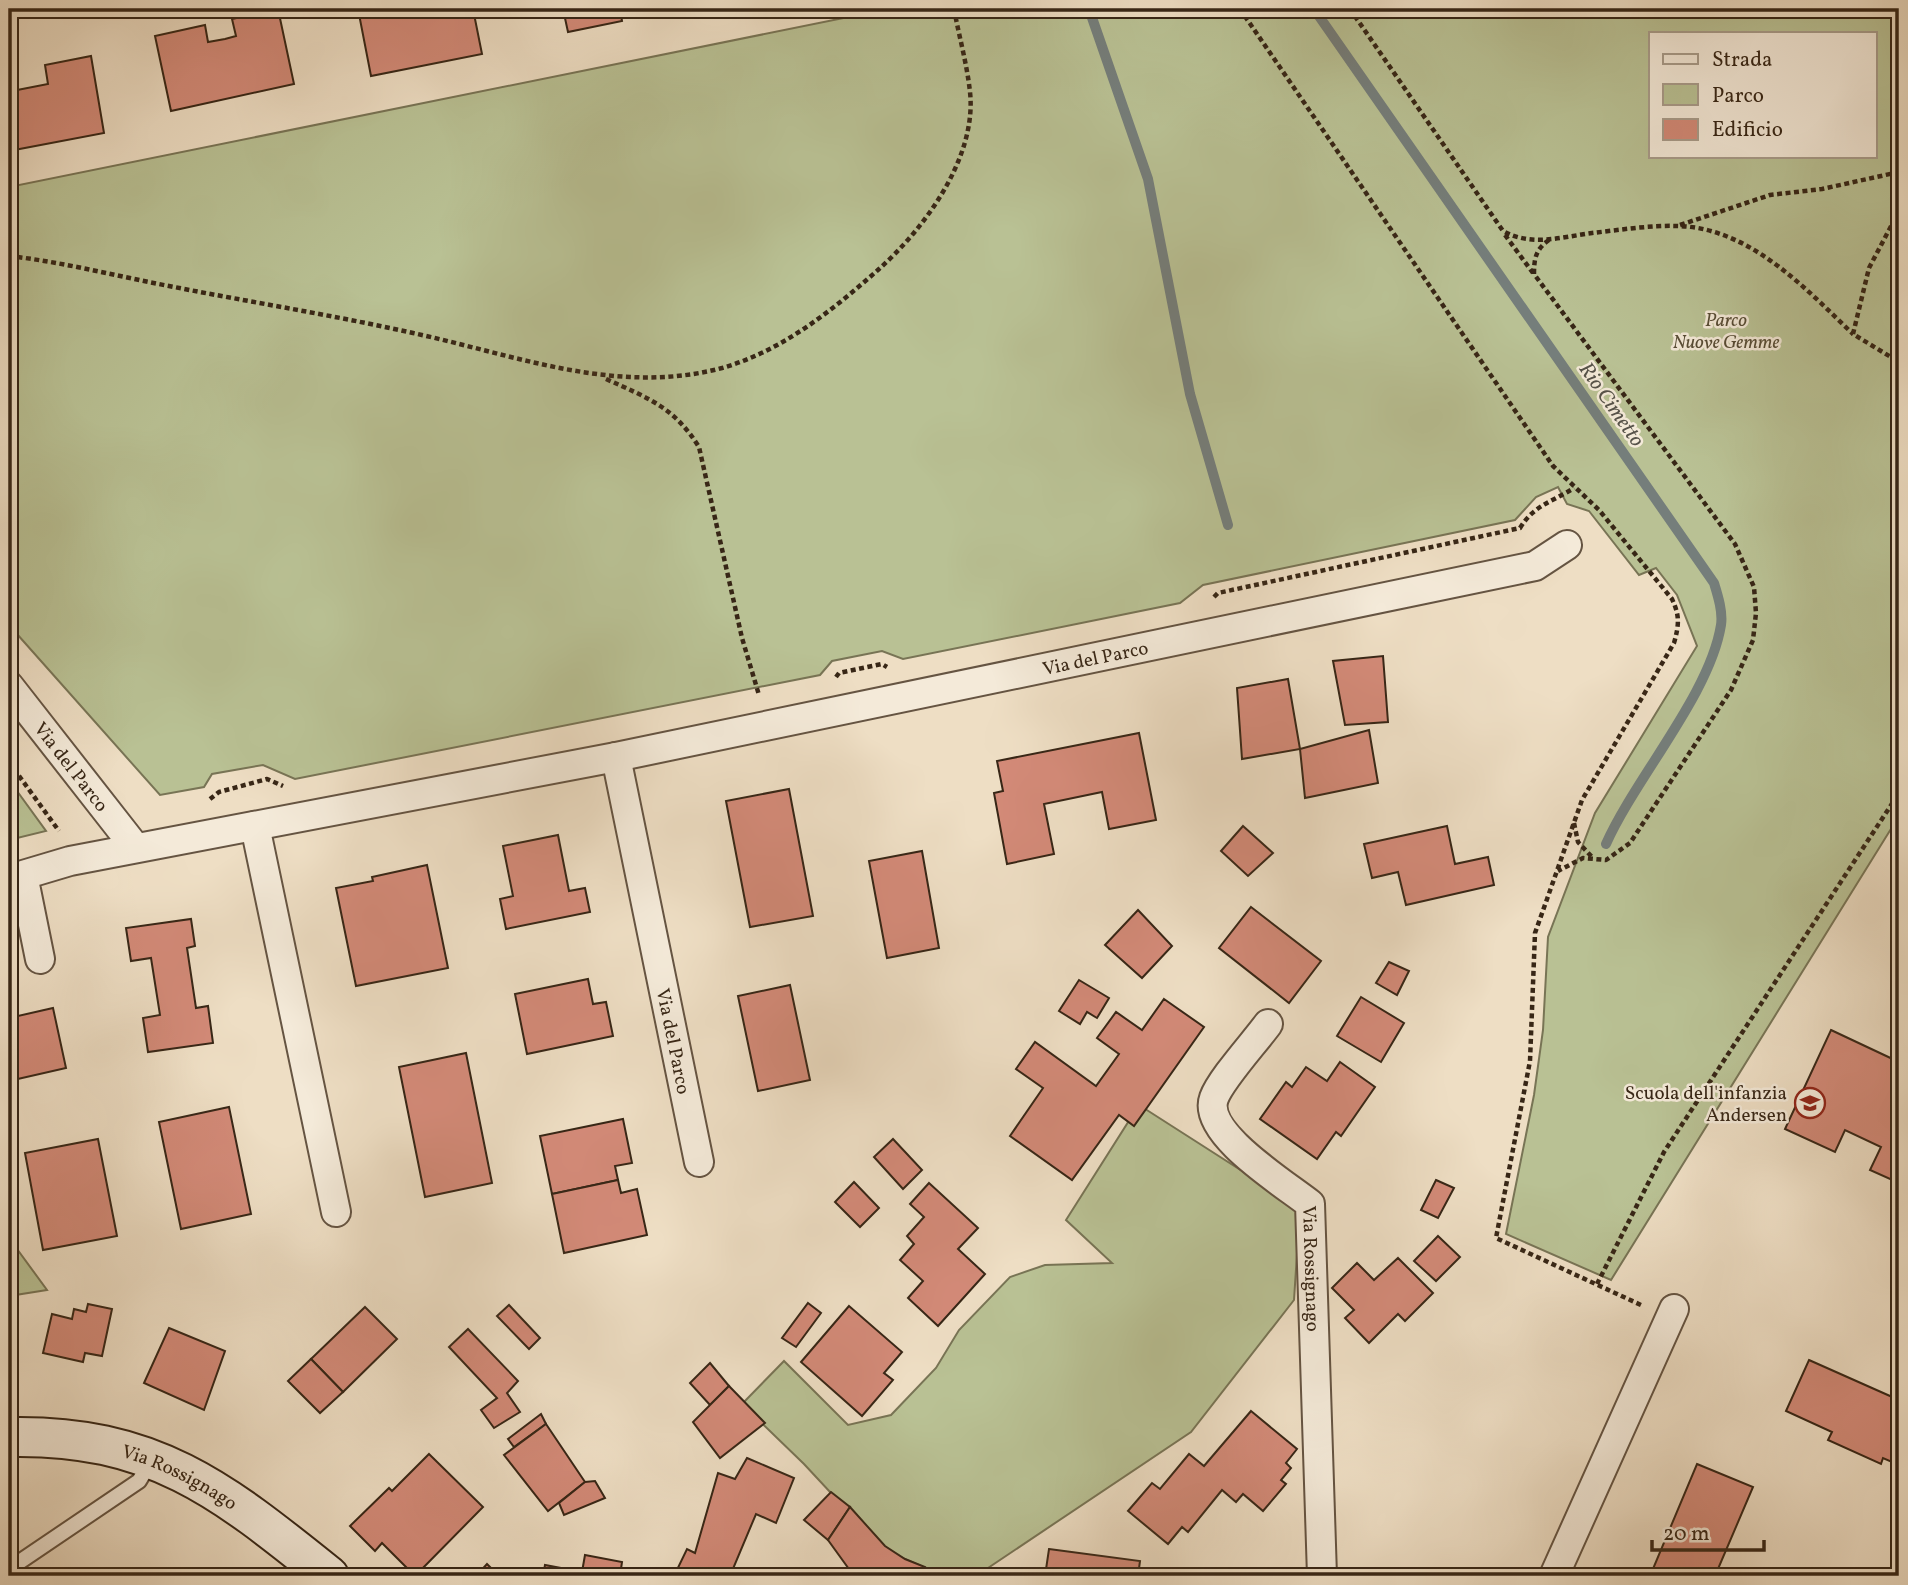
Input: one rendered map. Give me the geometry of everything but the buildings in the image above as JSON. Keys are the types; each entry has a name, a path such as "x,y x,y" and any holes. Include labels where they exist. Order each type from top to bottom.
{"street":[{"name":"Via del Parco","path":"40,958 23,875 135,847 616,757 1535,566 1567,545"},
{"name":"Via del Parco","path":"9,686 135,847"},
{"name":"Via del Parco","path":"616,757 699,1162"},
{"path":"255,825 336,1212"},
{"name":"Via Rossignago","path":"1268,1024 1214,1097 1212,1114 1223,1135 1310,1204 1322,1576"},
{"path":"1554,1576 1671,1314"},
{"name":"Via Rossignago","path":"9,1437 94,1441 153,1458 187,1474 236,1504 328,1576"}],"lane":[{"path":"9,1569 139,1481 153,1458"}],"path":[{"path":"603,377 674,377 723,367 792,336 837,307 889,260 930,210 953,176 964,148 970,121 970,93 954,9"},
{"path":"1240,9 1553,466 1599,510 1672,599 1679,613 1680,624 1674,643 1597,772 1574,822 1535,933 1530,1061 1496,1238 1671,1314"},
{"path":"1350,9 1503,231 1735,544 1754,587 1756,613 1753,640 1731,690 1630,843 1606,860 1593,857 1573,861 1557,872"},
{"path":"1503,231 1514,237 1549,240 1679,226 1770,195 1844,185 1899,172"},
{"path":"1853,334 1869,268 1899,211"},
{"path":"1679,226 1714,233 1754,250 1798,281 1853,334 1899,362"},
{"path":"1534,274 1534,259 1539,247 1549,240"},
{"path":"9,256 411,332 603,377 650,399 683,422 699,447 742,638 760,699"},
{"path":"9,762 62,835"},
{"path":"1597,1284 1664,1152 1899,793"},
{"path":"1574,822 1578,842 1593,857"}],"green space":[{"name":"Parco Nuove Gemme","path":"888,9 1899,9 1899,816 1611,1280 1506,1234 1534,1095 1543,1030 1548,937 1595,813 1697,646 1677,595 1656,568 1639,575 1589,511 1567,504 1558,487 1536,497 1515,520 1203,585 1180,603 903,659 882,651 832,661 820,675 295,779 263,765 212,774 204,787 160,795 9,625 9,187"},
{"path":"9,780 46,831 9,840"},
{"path":"1139,1105 1300,1208 1294,1300 1191,1432 976,1576 944,1576 884,1550 804,1464 742,1404 784,1361 848,1425 891,1415 936,1368 959,1330 1010,1277 1045,1265 1112,1263 1066,1220"},
{"path":"9,1238 47,1290 9,1296"}],"waterway":[{"path":"1089,9 1148,179 1190,394 1228,525"},
{"name":"Rio Cimetto","path":"1314,9 1714,583 1720,604 1721,625 1703,679 1606,844"}],"place":[{"name":"Scuola dell'infanzia Andersen","path":"1810,1103"}]}
